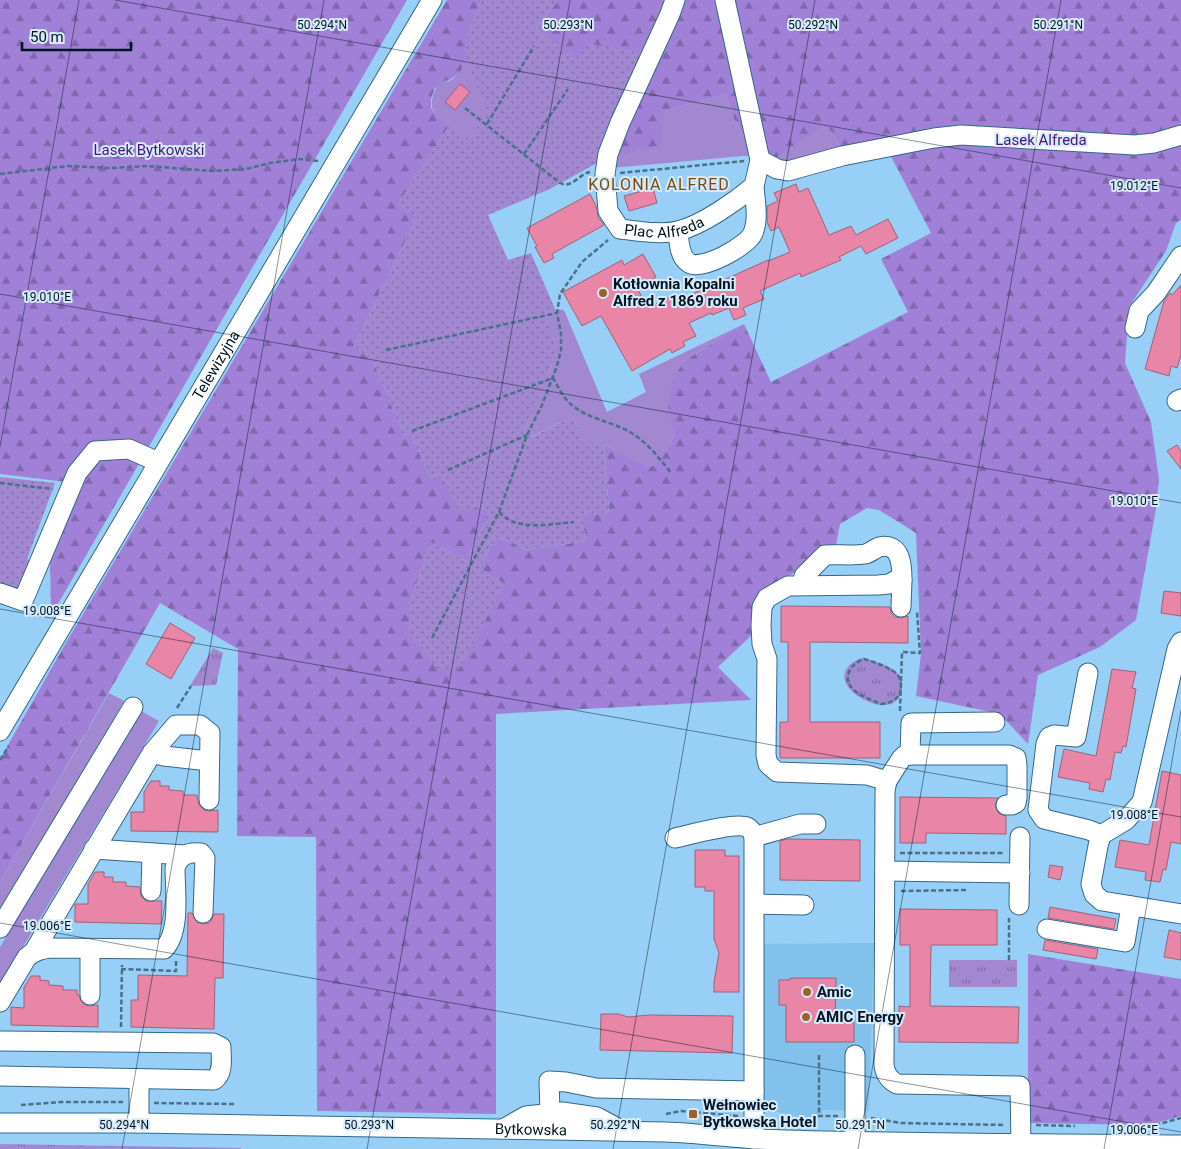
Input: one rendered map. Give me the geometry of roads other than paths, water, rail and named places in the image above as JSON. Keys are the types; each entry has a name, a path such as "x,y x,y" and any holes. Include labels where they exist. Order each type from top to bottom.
{"street":[{"name":"Telewizyjna","path":"0,731 432,0"},
{"name":"Plac Alfreda","path":"675,0 608,154 605,174 608,211 620,229 654,233 678,231 714,214 754,186"},
{"path":"678,231 682,255 689,263 696,265 705,264 724,255 746,243 753,235 756,216 754,186 760,160 725,0"},
{"path":"760,160 777,169 788,171 842,156 934,138 961,135 1134,145 1154,143 1181,135"},
{"path":"1135,328 1139,311 1156,292 1181,256"},
{"path":"0,593 23,600 77,473 96,451 129,449 158,462"},
{"path":"802,586 804,576 825,554 865,554 886,547 893,549 900,556 902,580 909,607"},
{"path":"902,580 898,579 889,584 878,585 788,586 767,598 762,607 760,625 762,644 767,659 766,754 768,764 777,772 878,771 905,755 1009,755 1016,758 1017,798 1016,803 1006,805"},
{"path":"1181,642 1177,649 1142,802 1126,820 1101,835 1091,884 1094,894 1102,901 1181,914"},
{"path":"1088,673 1076,737 1054,735 1049,737 1046,744 1038,810 1044,819 1089,830 1101,835"},
{"path":"0,928 133,707"},
{"path":"910,755 911,723 995,722"},
{"path":"0,1002 27,957 33,952 152,753 176,726 200,726 210,733 209,800"},
{"path":"152,753 209,761"},
{"path":"878,771 885,791 884,1064 888,1077 897,1084 1020,1086 1020,1125 1014,1146"},
{"path":"754,837 800,824 816,824"},
{"path":"675,838 741,826 747,827 752,831 754,837 754,1139"},
{"path":"1014,908 1020,873 1020,837"},
{"path":"94,849 184,855 200,854 204,858 203,913"},
{"path":"151,892 152,853"},
{"path":"33,952 50,948 164,949 169,944 175,927 175,868 178,860 184,855"},
{"path":"885,871 1020,873"},
{"path":"755,904 804,905"},
{"path":"1047,929 1125,942 1131,906"},
{"path":"90,948 90,995"},
{"path":"0,1042 213,1043 221,1047 221,1072 219,1077 214,1080 0,1076"},
{"path":"855,1055 855,1145"},
{"path":"139,1079 139,1123"},
{"path":"550,1112 549,1081 566,1082 596,1088 754,1091"},
{"path":"502,1129 526,1116 550,1112 568,1112 593,1115 604,1119 625,1132"},
{"name":"Bytkowska","path":"0,1122 700,1133 754,1139 855,1145 958,1144 1014,1146 1144,1140 1181,1145"}],"place":[{"name":"Kotłownia Kopalni Alfred z 1869 roku","path":"603,293"},
{"name":"Amic","path":"807,992"},
{"name":"AMIC Energy","path":"806,1017"},
{"name":"Wełnowiec Bytkowska Hotel","path":"693,1114"}],"district":[{"name":"KOLONIA ALFRED","path":"659,184"}],"park label":[{"name":"Lasek Alfreda","path":"1041,140"},
{"name":"Lasek Bytkowski","path":"149,150"}]}
